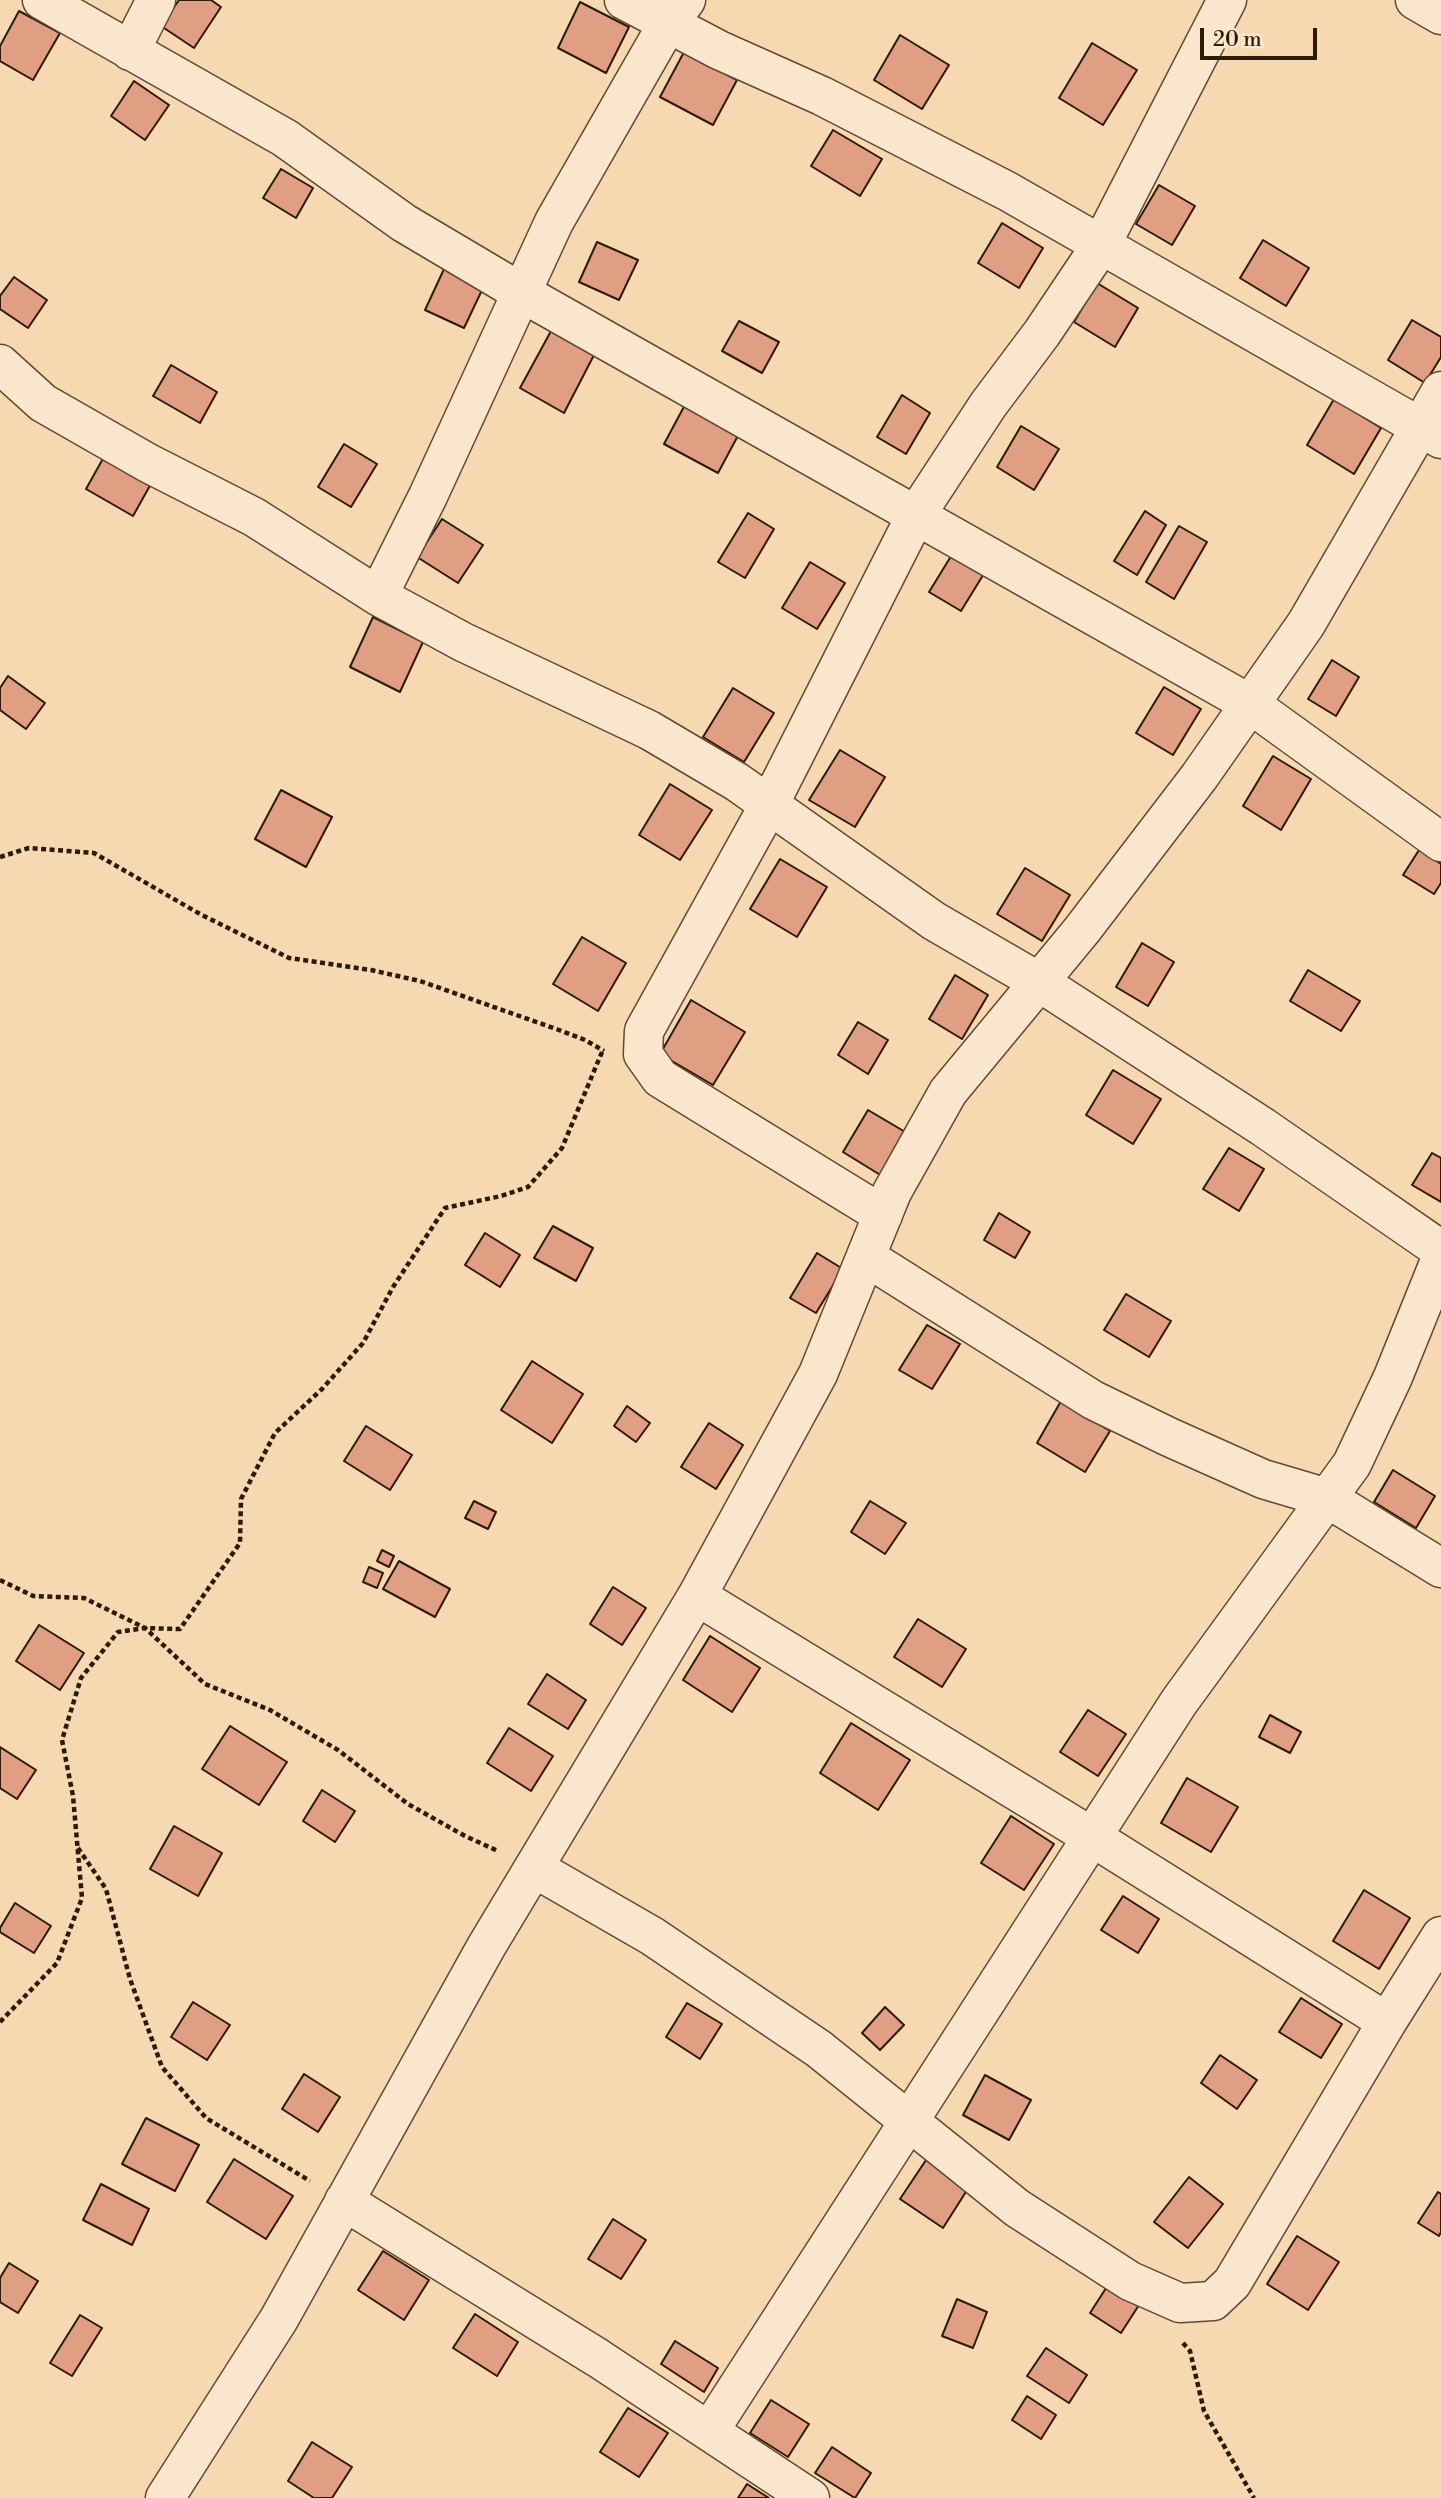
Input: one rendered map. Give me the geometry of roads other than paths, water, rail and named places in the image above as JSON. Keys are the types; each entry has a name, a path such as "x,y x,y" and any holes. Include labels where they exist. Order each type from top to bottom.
{"street":[{"path":"42,0 285,138 404,223 522,293 1250,704 1441,842"},
{"path":"130,51 156,0"},
{"path":"624,0 677,12 719,50 822,96 995,185 1430,433"},
{"path":"883,1214 660,1078 643,1054 644,1031 769,804 916,515 988,405 1042,333 1101,245 1227,0"},
{"path":"1415,0 1441,15"},
{"path":"378,596 428,496 554,222 677,12"},
{"path":"0,364 43,402 148,463 254,517 378,596 463,642 649,730 737,782 933,920 1039,982 1263,1127 1441,1250"},
{"path":"165,2498 279,2319 486,1947 697,1596 818,1374 892,1192 948,1092 1082,930 1199,777 1306,624 1430,433 1441,391"},
{"path":"866,1257 1093,1400 1263,1479 1327,1498 1441,1568"},
{"path":"710,2430 1179,1702 1352,1464 1393,1377 1441,1258"},
{"path":"697,1596 1092,1837 1387,2022"},
{"path":"534,1868 652,1936 819,2049 1017,2208 1130,2281 1180,2303 1213,2301 1232,2283 1441,1936"},
{"path":"344,2201 710,2430 810,2498"}]}
